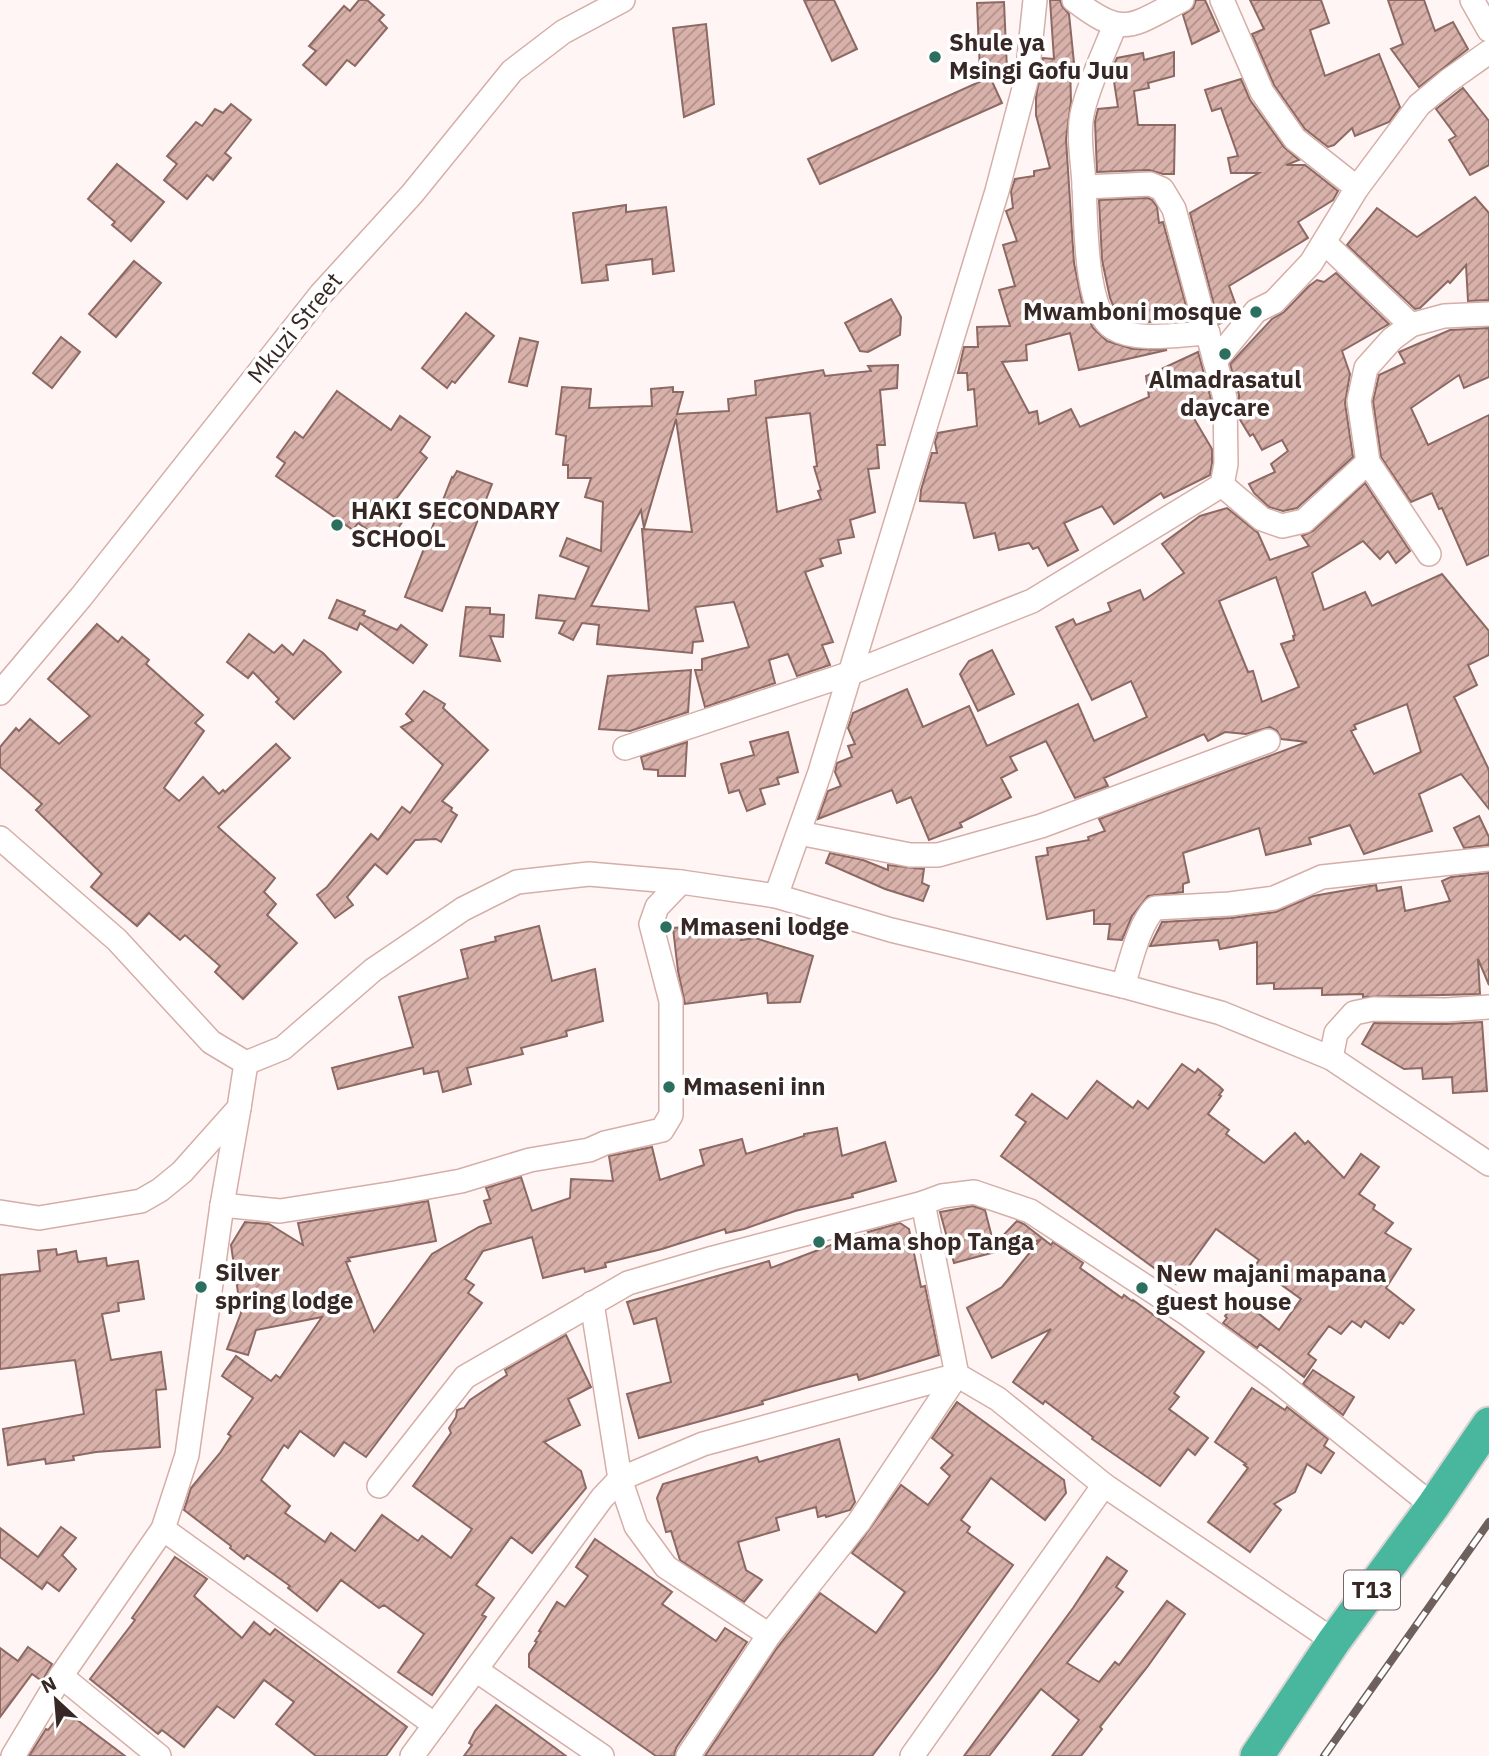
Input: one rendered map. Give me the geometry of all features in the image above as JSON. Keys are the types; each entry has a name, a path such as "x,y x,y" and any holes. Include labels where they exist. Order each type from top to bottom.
{"highway":[{"name":"T13","path":"1257,1756 1334,1641 1489,1424"}],"street":[{"name":"Mkuzi Street","path":"0,693 81,597 321,294 412,194 512,71 563,32 623,0"},
{"path":"776,896 851,673 997,191 1027,77 1035,0"},
{"path":"1074,0 1115,25 1134,25 1182,0"},
{"path":"1222,0 1262,92 1295,139 1357,188"},
{"path":"1472,0 1489,30"},
{"path":"1115,25 1082,112 1087,249 1092,286 1100,310 1111,328 1135,337 1208,332"},
{"path":"1215,361 1256,311 1274,302 1311,263 1357,188 1419,105 1489,52"},
{"path":"625,748 851,673 1032,601 1222,485 1226,464 1225,398 1174,209 1162,189 1150,184 1084,187"},
{"path":"1325,243 1411,325"},
{"path":"1429,554 1368,463 1359,401 1366,368 1392,340 1411,325 1444,316 1489,314"},
{"path":"1222,485 1262,519 1282,526 1304,521 1368,463"},
{"path":"799,833 910,855 938,855 1041,826 1268,741"},
{"path":"0,838 117,940 211,1042 246,1063"},
{"path":"1123,986 1149,914 1156,908 1230,904 1274,898 1322,877 1489,859"},
{"path":"246,1063 283,1048 373,970 463,909 516,882 589,874 776,896 891,930 1123,986 1220,1013 1331,1058 1489,1164"},
{"path":"222,1205 280,1211 395,1193 461,1181 530,1160 589,1150 604,1143 662,1130 671,1115 671,1001 650,925 657,907 681,883"},
{"path":"1331,1058 1336,1033 1354,1013 1373,1009 1446,1010 1489,1007"},
{"path":"13,1756 61,1676 163,1528 187,1455 222,1205 246,1063"},
{"path":"0,1212 39,1218 141,1201 160,1190 181,1172 239,1108"},
{"path":"379,1486 465,1377 628,1283 942,1196 974,1192 1030,1211 1186,1313 1274,1378 1433,1506"},
{"path":"688,1756 769,1635 859,1522 957,1375 923,1203"},
{"path":"592,1303 620,1479 636,1525 666,1567 769,1635"},
{"path":"412,1756 602,1498 620,1479 703,1444 957,1375 998,1399 1104,1485 1334,1641"},
{"path":"912,1756 1104,1485"},
{"path":"163,1528 435,1725"},
{"path":"476,1670 602,1756"},
{"path":"61,1676 159,1756"}],"building":[{"path":"359,0 367,0 384,15 379,20 387,28 355,66 347,60 326,85 303,65 316,51 309,46 344,6 350,11"},
{"path":"804,0 834,0 857,49 832,61"},
{"path":"1050,0 1060,0 1069,14 1074,63 1070,63 1071,102 1066,139 1074,263 1083,307 1093,328 1107,341 1133,349 1167,350 1079,370 1070,333 1026,345 1027,360 1002,362 1029,413 1037,411 1039,424 1071,409 1080,427 1149,397 1146,376 1198,352 1211,399 1189,410 1212,449 1212,463 1210,475 1164,498 1161,493 1114,524 1102,506 1064,523 1078,550 1048,566 1038,547 1033,549 1029,543 999,550 995,533 974,538 965,503 920,501 932,453 937,453 935,442 938,433 977,426 974,389 968,390 967,373 958,373 964,347 978,347 977,327 1010,326 999,290 1015,286 1003,245 1017,241 1006,211 1013,208 1011,191 1015,179 1034,176 1034,171 1050,168 1036,115 1036,97 1043,58 1054,59"},
{"path":"1196,0 1205,0 1219,31 1192,44 1183,15 1193,8"},
{"path":"1250,0 1321,0 1329,23 1310,30 1325,76 1379,54 1400,107 1389,122 1355,136 1352,128 1334,145 1328,147 1305,129 1274,85 1252,34 1264,29"},
{"path":"1388,0 1424,0 1435,31 1453,22 1468,49 1419,87 1391,49 1403,44"},
{"path":"1004,2 1007,70 980,72 977,3"},
{"path":"706,24 714,104 684,117 673,28"},
{"path":"1174,52 1174,76 1148,83 1149,88 1134,91 1138,125 1175,125 1174,174 1149,170 1097,172 1095,121 1098,109 1118,107 1112,69 1117,58 1143,53 1144,60"},
{"path":"990,77 1002,103 820,184 808,159"},
{"path":"1241,79 1250,100 1284,147 1299,160 1286,165 1305,165 1338,191 1333,200 1298,222 1308,238 1229,286 1238,311 1231,319 1219,324 1190,213 1259,173 1231,173 1228,158 1238,156 1221,108 1212,111 1205,90"},
{"path":"1463,88 1489,121 1489,165 1470,175 1449,140 1456,136 1436,109"},
{"path":"231,104 251,120 225,153 231,158 213,180 207,175 187,199 164,180 177,164 167,156 196,122 202,126 215,109 223,113"},
{"path":"117,164 164,202 131,241 112,225 115,222 88,199"},
{"path":"1475,197 1489,213 1489,300 1468,301 1466,265 1450,283 1448,281 1420,308 1415,309 1347,245 1377,208 1417,237"},
{"path":"1148,198 1157,207 1159,223 1163,222 1190,320 1147,322 1127,319 1115,310 1110,298 1102,260 1099,200"},
{"path":"626,205 626,212 666,207 674,271 653,274 652,259 606,265 608,280 582,283 573,213"},
{"path":"134,261 161,283 116,337 89,314"},
{"path":"1336,273 1389,324 1342,351 1350,374 1345,403 1353,457 1297,508 1283,511 1269,507 1254,493 1249,484 1275,472 1271,464 1288,451 1282,440 1262,450 1253,434 1250,436 1239,418 1239,395 1230,364 1272,319 1284,312 1309,286 1317,280 1324,282"},
{"path":"891,299 901,317 900,335 868,352 860,351 845,323"},
{"path":"466,313 494,336 455,383 452,381 447,388 422,368"},
{"path":"1489,328 1489,377 1464,388 1459,375 1411,408 1428,445 1489,415 1489,555 1467,565 1442,508 1439,509 1432,493 1411,502 1381,457 1373,401 1379,375 1405,363 1399,352 1450,330"},
{"path":"61,337 80,352 52,388 33,373"},
{"path":"520,338 538,342 527,386 509,382"},
{"path":"898,365 897,388 880,390 885,445 877,445 879,468 868,469 875,512 850,520 854,537 838,540 841,553 820,559 823,566 805,572 833,642 822,645 830,665 797,676 788,654 769,660 775,683 705,707 695,670 702,670 702,659 749,647 734,602 695,607 703,641 693,642 692,653 597,644 599,625 582,623 573,640 559,633 565,621 536,618 539,595 575,599 589,567 560,556 567,538 601,551 603,502 585,497 591,478 568,478 568,465 563,465 566,436 556,434 562,387 591,389 589,408 652,406 651,389 673,387 673,392 683,392 677,414 729,411 728,399 756,395 755,381 823,370 825,376 871,371 868,366","holes":["810,413 817,466 814,467 821,499 777,512 766,418","676,419 692,532 642,529 649,611 591,606 641,510 644,528"]},
{"path":"337,391 391,430 400,416 430,437 420,452 427,458 390,507 405,518 387,544 358,523 353,530 276,476 285,463 277,457 295,432 303,438"},
{"path":"457,471 492,484 442,611 405,597 452,477"},
{"path":"1365,483 1410,551 1396,563 1388,551 1380,559 1363,541 1312,573 1324,610 1365,592 1372,606 1442,574 1489,631 1489,655 1468,665 1477,685 1454,697 1489,770 1489,809 1461,774 1419,794 1432,831 1364,854 1350,825 1309,838 1311,844 1266,855 1259,828 1183,853 1189,882 1183,884 1183,892 1148,896 1132,916 1122,940 1108,939 1110,924 1094,924 1094,910 1047,919 1036,857 1048,855 1047,848 1089,840 1088,837 1105,831 1099,819 1307,742 1281,739 1277,731 1270,727 1246,734 1225,732 1208,741 1204,734 1104,778 1108,786 1075,798 1046,741 1010,757 1017,770 1001,778 1011,797 960,823 962,827 929,840 911,797 897,803 892,790 818,819 828,791 841,786 835,772 837,763 852,757 848,746 855,744 848,728 853,713 907,689 923,727 969,706 987,746 1078,704 1094,741 1147,717 1131,681 1092,700 1056,627 1073,619 1076,625 1111,611 1108,603 1140,590 1144,600 1184,573 1162,544 1200,516 1227,508 1258,533 1270,560 1309,546 1302,536 1313,531","holes":["1276,577 1295,635 1294,640 1281,644 1299,687 1262,702 1253,671 1248,672 1219,601","1407,704 1421,752 1374,774 1351,731 1356,729 1354,725"]},
{"path":"337,600 365,611 363,615 397,630 401,625 427,645 413,663 360,623 357,630 329,618"},
{"path":"466,607 490,608 490,614 504,615 503,637 490,636 500,661 460,656"},
{"path":"97,624 118,642 122,637 149,660 146,664 203,715 195,723 204,731 164,788 179,801 203,777 219,794 223,790 225,792 276,744 290,758 218,827 275,878 264,892 276,904 267,915 297,943 243,999 215,972 220,966 185,935 180,940 149,913 137,926 91,887 102,874 36,810 42,804 0,767 0,747 16,728 19,731 30,719 59,744 90,716 48,679"},
{"path":"249,634 274,653 282,645 293,655 304,640 323,653 341,672 294,719 276,702 279,699 253,672 248,678 227,662"},
{"path":"992,650 1014,694 978,711 960,674 969,661"},
{"path":"691,670 688,712 630,731 599,729 608,676"},
{"path":"424,691 445,704 443,708 488,750 442,801 457,815 441,842 436,839 415,840 387,874 375,864 347,897 353,905 335,918 317,895 327,887 371,834 378,840 402,807 410,813 443,765 401,727 413,721 406,714"},
{"path":"788,732 798,772 777,778 779,784 760,789 765,804 747,811 739,790 729,793 721,764 754,755 750,742"},
{"path":"687,742 685,776 658,776 658,770 644,769 641,757"},
{"path":"1479,816 1489,837 1489,845 1464,848 1454,828"},
{"path":"830,853 863,860 888,870 888,865 924,869 922,883 929,886 923,901 885,889 826,863"},
{"path":"1489,873 1489,985 1478,959 1480,994 1363,997 1363,994 1322,995 1322,988 1274,989 1274,983 1257,984 1257,942 1220,949 1218,940 1150,946 1162,922 1276,912 1313,896 1376,885 1377,891 1401,887 1405,911 1450,901 1442,881 1451,877"},
{"path":"745,922 741,940 755,938 813,956 800,1002 768,1003 767,993 685,1004 673,928"},
{"path":"539,926 552,981 595,969 603,1021 566,1031 567,1036 521,1048 523,1054 467,1068 471,1084 443,1092 438,1071 424,1074 423,1068 338,1089 332,1068 413,1047 399,997 468,978 461,950 496,941 495,937"},
{"path":"1482,1022 1487,1091 1453,1093 1452,1077 1423,1079 1422,1068 1404,1069 1362,1044 1374,1023"},
{"path":"1182,1064 1195,1073 1198,1069 1223,1090 1208,1114 1229,1130 1226,1134 1264,1163 1295,1133 1305,1144 1308,1141 1344,1178 1361,1154 1379,1167 1359,1194 1375,1205 1373,1209 1393,1223 1385,1233 1411,1249 1386,1288 1414,1310 1403,1324 1400,1322 1389,1338 1365,1321 1361,1327 1352,1321 1341,1334 1329,1326 1308,1354 1316,1360 1304,1377 1260,1344 1257,1348 1223,1323 1239,1298 1279,1330 1301,1299 1255,1266 1259,1260 1216,1229 1176,1284 1001,1156 1026,1122 1016,1115 1032,1094 1067,1119 1097,1081 1133,1108 1138,1101 1148,1109"},
{"path":"837,1128 842,1156 885,1142 896,1181 852,1194 853,1197 795,1211 744,1229 726,1233 725,1229 605,1263 606,1267 585,1272 584,1268 543,1278 532,1237 483,1251 465,1279 474,1285 468,1293 482,1303 366,1457 344,1442 334,1456 300,1431 288,1448 284,1445 261,1480 290,1506 285,1513 325,1542 331,1533 355,1551 382,1515 418,1541 422,1536 451,1558 472,1529 413,1486 451,1433 449,1428 457,1410 464,1408 470,1400 507,1375 505,1370 566,1335 591,1387 568,1399 580,1425 544,1442 581,1471 586,1488 532,1553 511,1537 476,1585 494,1598 482,1615 486,1617 432,1695 398,1672 424,1634 384,1605 379,1608 341,1580 317,1611 288,1588 290,1586 247,1555 244,1559 184,1510 191,1488 220,1453 231,1436 228,1434 253,1398 222,1376 225,1371 236,1356 271,1381 276,1375 280,1378 322,1317 256,1330 248,1355 227,1349 241,1313 231,1245 245,1222 269,1224 303,1245 298,1223 428,1201 436,1241 348,1258 350,1261 346,1262 374,1332 432,1254 491,1223 484,1201 490,1199 486,1188 521,1177 532,1211 570,1198 571,1179 613,1181 609,1156 652,1147 660,1180 704,1165 700,1150 742,1139 746,1154 804,1134"},
{"path":"973,1206 985,1210 994,1245 1017,1221 1024,1224 1051,1245 1053,1242 1083,1263 1080,1268 1122,1298 1124,1295 1133,1300 1204,1352 1174,1393 1179,1397 1169,1409 1208,1438 1195,1455 1188,1449 1160,1486 1092,1439 1093,1437 1045,1401 1043,1404 1013,1382 1051,1329 992,1358 967,1308 1002,1287 1040,1240 954,1263 940,1212"},
{"path":"900,1223 909,1229 921,1287 925,1286 939,1355 859,1380 857,1374 809,1387 762,1401 763,1404 639,1438 627,1394 671,1382 656,1318 634,1324 627,1302 769,1261 771,1268"},
{"path":"56,1249 57,1255 76,1251 78,1262 106,1258 107,1266 138,1261 144,1299 118,1303 119,1311 102,1314 111,1360 161,1352 166,1389 156,1390 160,1447 96,1452 73,1456 74,1460 46,1464 45,1459 8,1465 3,1429 84,1414 75,1360 0,1369 0,1275 40,1271 38,1251"},
{"path":"1313,1370 1354,1397 1343,1415 1303,1384"},
{"path":"1252,1388 1285,1410 1287,1407 1328,1439 1324,1446 1334,1453 1321,1473 1307,1464 1295,1492 1274,1504 1281,1510 1250,1552 1208,1522 1248,1468 1215,1442"},
{"path":"957,1402 1064,1480 1066,1493 1045,1520 991,1478 961,1520 970,1527 967,1532 1013,1565 872,1756 705,1756 777,1648 820,1593 876,1633 905,1592 852,1553 901,1485 928,1505 950,1476 941,1468 953,1455 932,1438"},
{"path":"839,1439 855,1502 850,1510 826,1517 818,1517 816,1507 776,1518 779,1530 738,1542 746,1570 762,1580 744,1602 680,1560 671,1531 666,1532 657,1498 663,1484 757,1457 759,1462"},
{"path":"61,1527 76,1538 62,1555 76,1569 59,1591 47,1582 42,1589 0,1557 0,1528 38,1557"},
{"path":"595,1539 672,1592 662,1604 716,1641 725,1628 747,1642 676,1748 674,1756 656,1756 529,1667 529,1654 557,1602 565,1607 588,1576 576,1567"},
{"path":"175,1557 207,1579 194,1596 242,1638 254,1622 270,1635 275,1629 407,1727 386,1756 316,1756 276,1724 294,1702 264,1680 234,1718 217,1706 184,1747 162,1730 158,1734 90,1679 135,1620 132,1618"},
{"path":"1107,1557 1127,1571 1116,1587 1123,1592 1067,1663 1099,1682 1115,1662 1119,1665 1167,1601 1185,1614 1148,1666 1081,1756 1052,1756 1079,1720 1041,1689 989,1756 964,1756 1073,1608"},
{"path":"28,1647 52,1664 42,1681 32,1674 0,1717 0,1648 18,1661"},
{"path":"496,1705 566,1756 464,1756 472,1745 469,1743 475,1731"},
{"path":"64,1710 125,1756 29,1756 46,1729 48,1730"}],"railway":[{"path":"1324,1756 1489,1522"}],"place":[{"name":"Shule ya Msingi Gofu Juu","path":"935,57"},
{"name":"Mwamboni mosque","path":"1256,312"},
{"name":"Almadrasatul daycare","path":"1225,354"},
{"name":"HAKI SECONDARY SCHOOL","path":"337,525"},
{"name":"Mmaseni lodge","path":"666,927"},
{"name":"Mmaseni inn","path":"669,1087"},
{"name":"Mama shop Tanga","path":"819,1242"},
{"name":"Silver spring lodge","path":"201,1287"},
{"name":"New majani mapana guest house","path":"1142,1288"}]}
